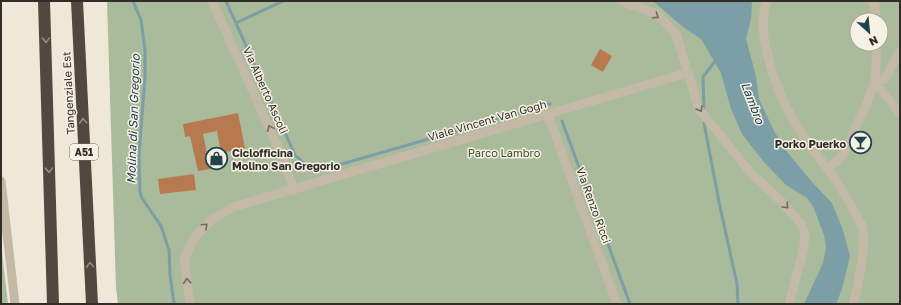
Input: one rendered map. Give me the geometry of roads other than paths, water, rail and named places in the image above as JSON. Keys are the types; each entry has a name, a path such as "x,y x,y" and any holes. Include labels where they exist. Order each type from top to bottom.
{"highway":[{"name":"Tangenziale Est","path":"44,1 53,304"},
{"name":"Tangenziale Est","path":"77,1 92,304"}],"street":[{"name":"Via Alberto Ascoli","path":"212,1 282,156 294,190"},
{"path":"621,1 657,14 676,34 699,109 750,172 782,202 801,224 805,236 803,251 788,304"},
{"path":"767,1 763,24 765,46 774,80 787,110 815,154 828,168 863,228 864,241 857,291 853,304"},
{"path":"872,1 875,6 875,12"},
{"path":"875,82 886,79 900,51"},
{"path":"828,168 844,153 859,123 875,82 877,52"},
{"name":"Viale Vincent Van Gogh","path":"190,304 184,259 196,235 213,219 233,207 687,73"},
{"path":"875,82 900,114"},
{"name":"Via Renzo Ricci","path":"548,115 617,304"},
{"path":"1,181 15,304"}],"water":[{"name":"Lambro","path":"653,1 752,1 751,19 746,39 756,76 759,99 774,131 787,152 832,203 843,230 850,256 842,289 836,304 804,304 823,263 826,247 824,235 813,206 807,198 786,185 763,161 742,134 731,109 721,73 701,39 683,27"}],"waterway":[{"name":"Molina di San Gregorio","path":"133,1 141,20 145,50 145,77 139,155 140,192 142,198 161,226 169,250 170,275 174,304"},
{"path":"226,1 295,155 314,172 550,104"},
{"path":"236,23 283,1"},
{"path":"704,108 703,77 716,60"},
{"path":"562,121 597,216"},
{"path":"704,123 737,284 738,304"},
{"path":"601,225 630,304"}],"place":[{"name":"Porko Puerko","path":"861,143"},
{"name":"Ciclofficina Molino San Gregorio","path":"216,158"}],"park label":[{"name":"Parco Lambro","path":"504,152"}]}
